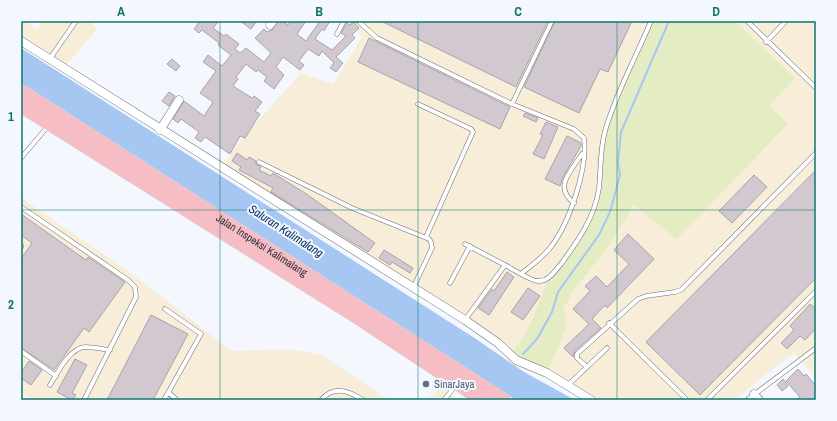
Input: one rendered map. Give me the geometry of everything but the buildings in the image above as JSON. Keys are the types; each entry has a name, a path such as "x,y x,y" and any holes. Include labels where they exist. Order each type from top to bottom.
{"main road":[{"name":"Jalan Inspeksi Kalimalang","path":"22,93 53,119 460,378 477,394 504,400"},
{"name":"Jalan Inspeksi Kalimalang","path":"21,106 53,119"}],"street":[{"path":"21,42 465,320 498,343 516,360 568,385 591,400"},
{"path":"160,130 180,100"}],"lane":[{"path":"49,60 76,21"},
{"path":"337,34 344,21"},
{"path":"358,21 377,38 512,104 574,129 584,138 584,152 579,184 574,203 560,234 541,259 522,273"},
{"path":"512,104 552,21"},
{"path":"465,244 522,273 530,279 538,281 550,276 573,248 588,223 599,190 602,147 608,123 651,21"},
{"path":"747,21 766,42 816,88"},
{"path":"766,42 786,21"},
{"path":"418,104 471,129 473,132 426,237"},
{"path":"21,158 53,119"},
{"path":"574,203 565,196 563,188 568,176 584,152"},
{"path":"587,367 577,358 577,354 609,324 638,299 646,296 681,290 816,153"},
{"path":"259,162 352,208 426,237 431,242 432,248 413,288"},
{"path":"21,207 136,287 136,297 84,400"},
{"path":"450,283 470,246"},
{"path":"465,320 505,265"},
{"path":"707,400 816,291"},
{"path":"164,400 201,334 165,309"},
{"path":"609,324 687,400"},
{"path":"50,386 56,376 77,350 83,347 110,350"},
{"path":"568,385 607,348"},
{"path":"747,400 757,397 816,348"},
{"path":"21,351 56,376"},
{"path":"444,400 460,378"},
{"path":"321,400 329,393 339,390 350,392 363,400"},
{"path":"169,393 177,400"}],"shaded area":[{"path":"21,21 25,21 36,29 43,21 90,21 97,29 66,66 21,38"},
{"path":"349,21 651,21 614,92 597,153 597,197 577,236 552,270 529,327 511,355 223,166 239,142 301,73 333,84 362,37"},
{"path":"735,21 816,21 816,378 794,353 734,400 588,400 547,373 567,327 564,308 574,290 609,246 634,205 788,124 769,106 795,78"},
{"path":"21,198 127,270 232,351 288,349 323,355 388,400 30,400 21,391"},
{"path":"441,388 460,400 426,400"}],"green space":[{"path":"651,21 735,21 795,78 769,106 788,124 677,239 634,205 609,246 574,290 564,308 567,327 547,373 511,355 529,327 552,270 577,236 597,197 597,153 614,92"}],"water":[{"name":"Saluran Kalimalang","path":"21,48 476,339 524,372 575,400 516,400 21,83"}],"waterway":[{"path":"523,354 537,339 552,312 558,292 599,235 610,212 620,175 618,163 621,132 669,21"}],"place":[{"name":"SinarJaya","path":"426,384"}]}
